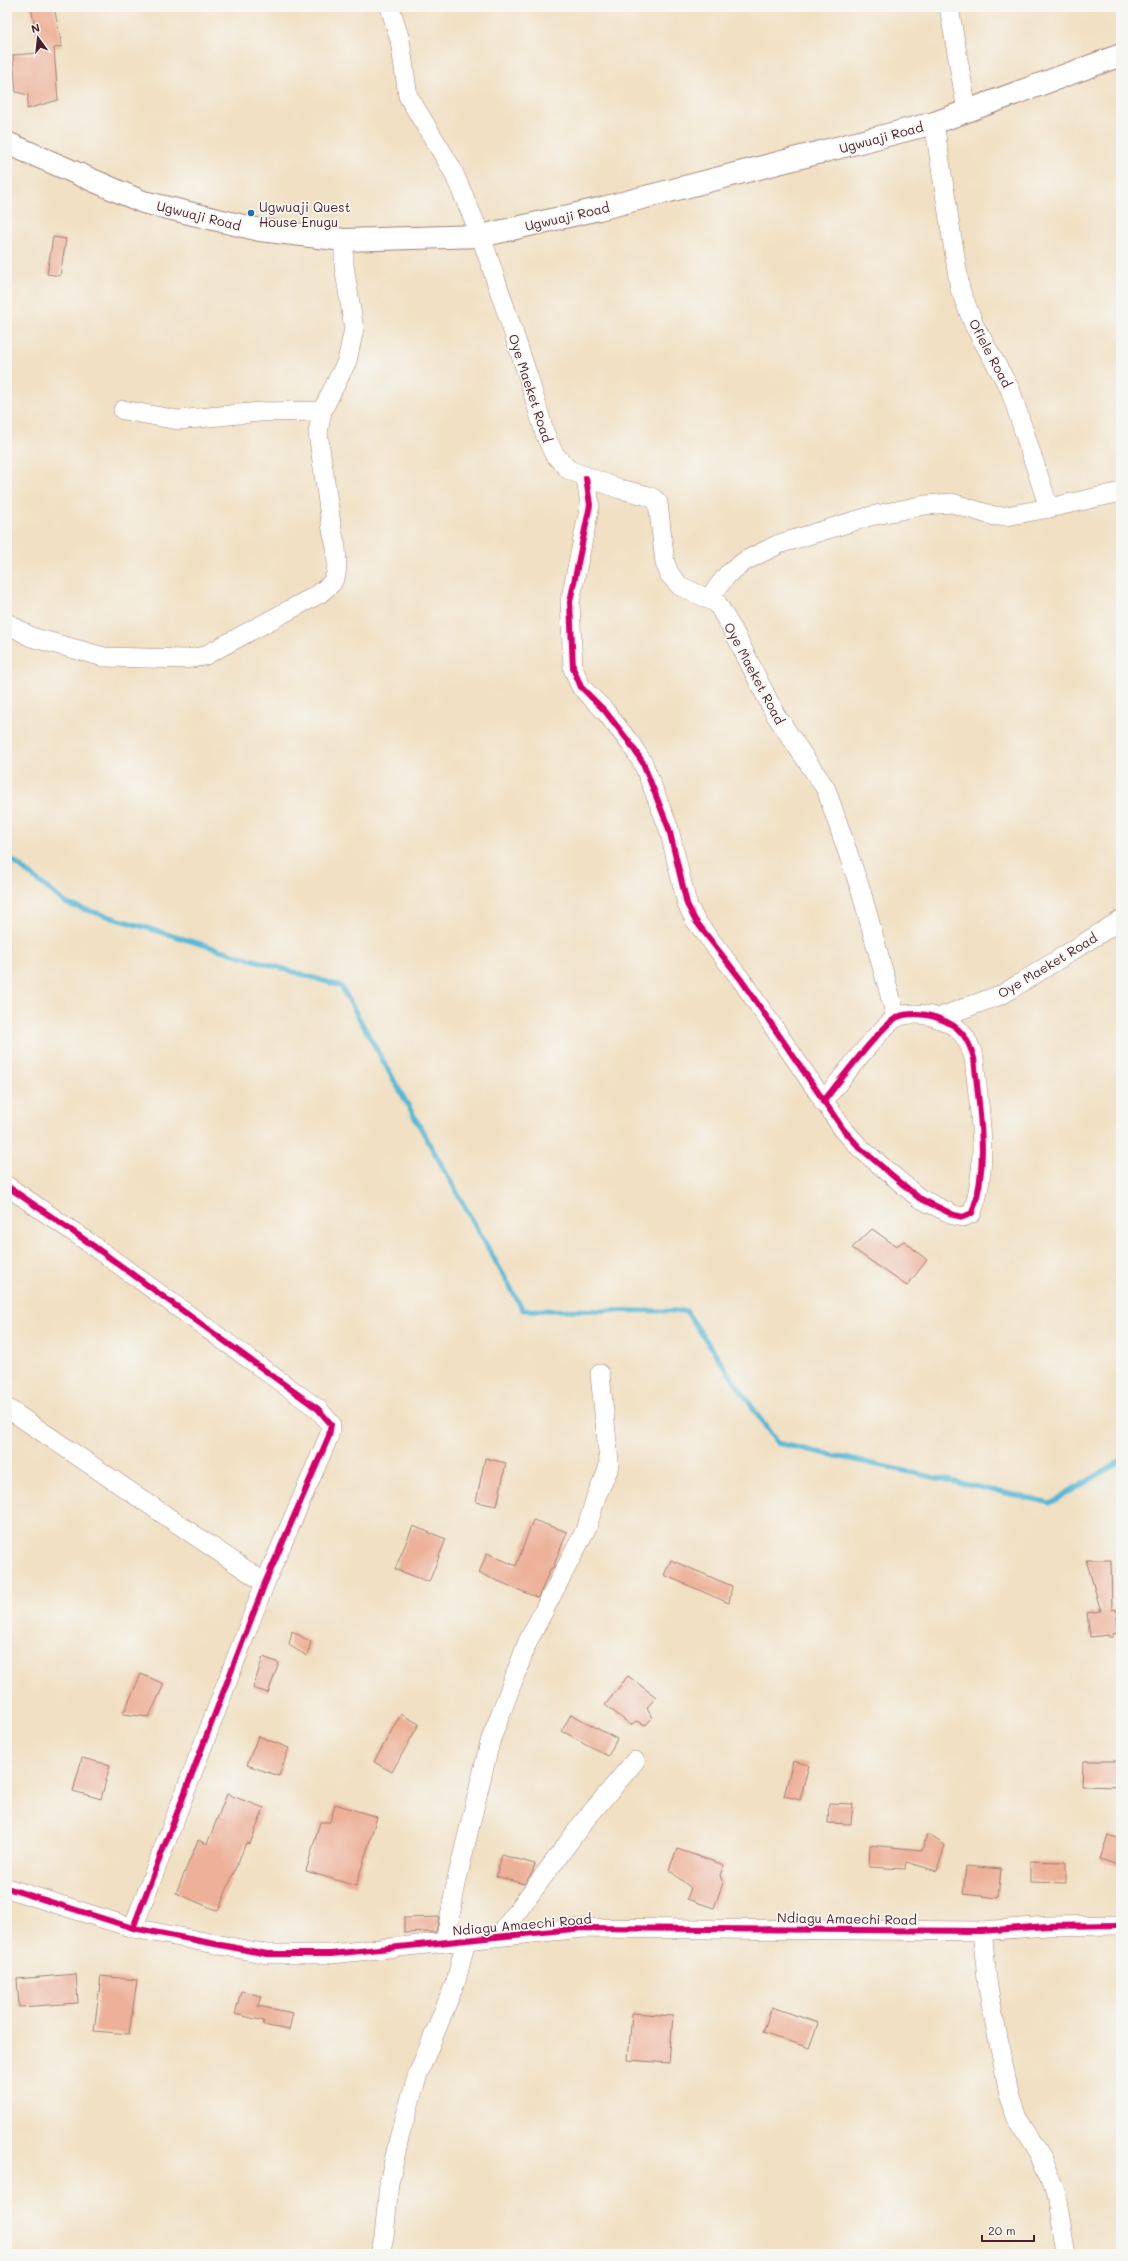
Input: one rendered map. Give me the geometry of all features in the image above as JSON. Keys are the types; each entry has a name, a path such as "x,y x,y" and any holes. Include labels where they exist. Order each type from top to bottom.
{"main road":[{"name":"Ugwuaji Road","path":"7,143 143,202 260,230 344,240 481,236 599,209 934,123 1121,55"}],"street":[{"name":"Oye Maeket Road","path":"390,7 400,40 408,96 452,169 481,236 548,441 554,454 569,470 586,478 653,498 658,503 665,563 670,575 680,586 709,598 717,603 735,634 775,714 829,795 861,891 896,1017 911,1014 938,1018 1003,994 1121,920"},
{"path":"949,7 967,111"},
{"name":"Ofiele Road","path":"934,123 960,289 974,325 1010,389 1049,508"},
{"path":"7,623 31,637 104,657 186,659 204,656 319,594 332,583 337,565 336,547 332,530 318,433 322,411 347,361 352,341 353,315 344,265 344,240"},
{"path":"123,410 178,420 260,412 322,411"},
{"path":"586,478 590,505 570,602 573,668 580,687 605,711 630,743 643,763 668,829 687,904 695,920 742,981 823,1102 843,1129 860,1148 919,1198 954,1215 968,1216 972,1213 975,1205 981,1163 974,1058 970,1042 962,1032 952,1024 938,1018"},
{"path":"709,598 728,574 745,561 779,544 871,516 925,505 952,504 994,516 1006,516 1121,492"},
{"path":"823,1102 849,1069 896,1017"},
{"path":"7,1186 88,1242 318,1409 331,1424 329,1436 265,1584 133,1928"},
{"path":"445,1942 457,1879 490,1742 528,1640 587,1527 596,1497 608,1470 609,1461 600,1374"},
{"path":"7,1408 265,1584"},
{"path":"499,1936 585,1820 635,1761"},
{"name":"Ndiagu Amaechi Road","path":"7,1888 133,1928 267,1954 332,1954 582,1928 982,1931 1047,1926 1121,1925"},
{"path":"982,1931 988,1988 1009,2094 1017,2118 1041,2156 1056,2194 1066,2254"},
{"path":"385,2249 389,2183 399,2138 418,2074 456,1981 466,1940"}],"building":[{"path":"31,7 54,7 62,46 54,48 58,100 27,109 28,95 16,92 13,55 40,53"},
{"path":"53,237 66,239 60,276 47,274"},
{"path":"872,1229 896,1246 904,1241 927,1260 907,1286 852,1248"},
{"path":"485,1458 506,1463 497,1506 476,1502"},
{"path":"533,1520 567,1532 553,1568 551,1568 538,1598 479,1573 487,1553 516,1566"},
{"path":"413,1526 446,1539 429,1582 395,1569"},
{"path":"671,1560 732,1586 729,1603 664,1575"},
{"path":"1086,1560 1111,1560 1112,1610 1116,1609 1119,1633 1113,1634 1113,1637 1109,1637 1108,1635 1090,1637 1087,1613 1101,1611"},
{"path":"292,1631 311,1642 307,1656 289,1645"},
{"path":"263,1657 279,1663 268,1693 253,1688"},
{"path":"141,1674 164,1684 149,1717 123,1714"},
{"path":"628,1676 656,1697 647,1708 652,1718 646,1725 636,1721 631,1725 605,1705"},
{"path":"401,1714 419,1724 392,1772 374,1762"},
{"path":"571,1714 617,1739 608,1756 562,1731"},
{"path":"258,1736 289,1748 279,1776 247,1765"},
{"path":"82,1758 110,1765 101,1799 73,1791"},
{"path":"793,1761 809,1765 800,1800 784,1796"},
{"path":"1083,1761 1121,1761 1121,1787 1082,1786"},
{"path":"227,1794 264,1808 250,1844 246,1843 218,1911 176,1893 198,1840 207,1844"},
{"path":"829,1803 853,1804 851,1824 828,1823"},
{"path":"335,1804 377,1817 356,1886 306,1871 320,1822 330,1822"},
{"path":"927,1834 945,1845 937,1871 906,1862 905,1869 869,1867 870,1845 922,1850"},
{"path":"1108,1835 1121,1839 1121,1866 1100,1859"},
{"path":"677,1849 724,1865 720,1875 723,1883 714,1908 687,1899 691,1888 669,1870"},
{"path":"502,1855 535,1864 532,1873 524,1884 496,1876"},
{"path":"1030,1861 1066,1862 1066,1883 1030,1882"},
{"path":"966,1866 1001,1869 998,1898 963,1894"},
{"path":"439,1917 436,1932 404,1933 404,1918"},
{"path":"76,1974 78,2003 19,2007 17,1979"},
{"path":"101,1976 137,1980 129,2034 94,2031"},
{"path":"241,1991 261,1996 258,2006 293,2013 289,2030 263,2025 264,2021 235,2014"},
{"path":"772,2007 818,2023 809,2048 763,2032"},
{"path":"632,2013 673,2016 669,2063 628,2060"}],"waterway":[{"path":"7,856 67,904 341,986 523,1310 686,1311 777,1443 1051,1503 1121,1461"}],"cycle path":[{"path":"586,478 590,505 570,602 573,668 581,687 605,711 630,743 643,763 669,829 687,904 695,920 742,981 843,1129 860,1148 919,1198 954,1215 963,1217 972,1213 981,1176 982,1136 980,1116 972,1051 966,1039 953,1025 935,1017 913,1014 903,1015 891,1021 871,1042 848,1070 829,1094 823,1102"},
{"path":"7,1186 88,1242 318,1409 331,1424 329,1436 265,1583 133,1928"},
{"path":"7,1888 133,1928 267,1954 331,1954 582,1928 982,1931 1047,1926 1121,1925"}],"place":[{"name":"Ugwuaji Quest House Enugu","path":"251,213"}]}
